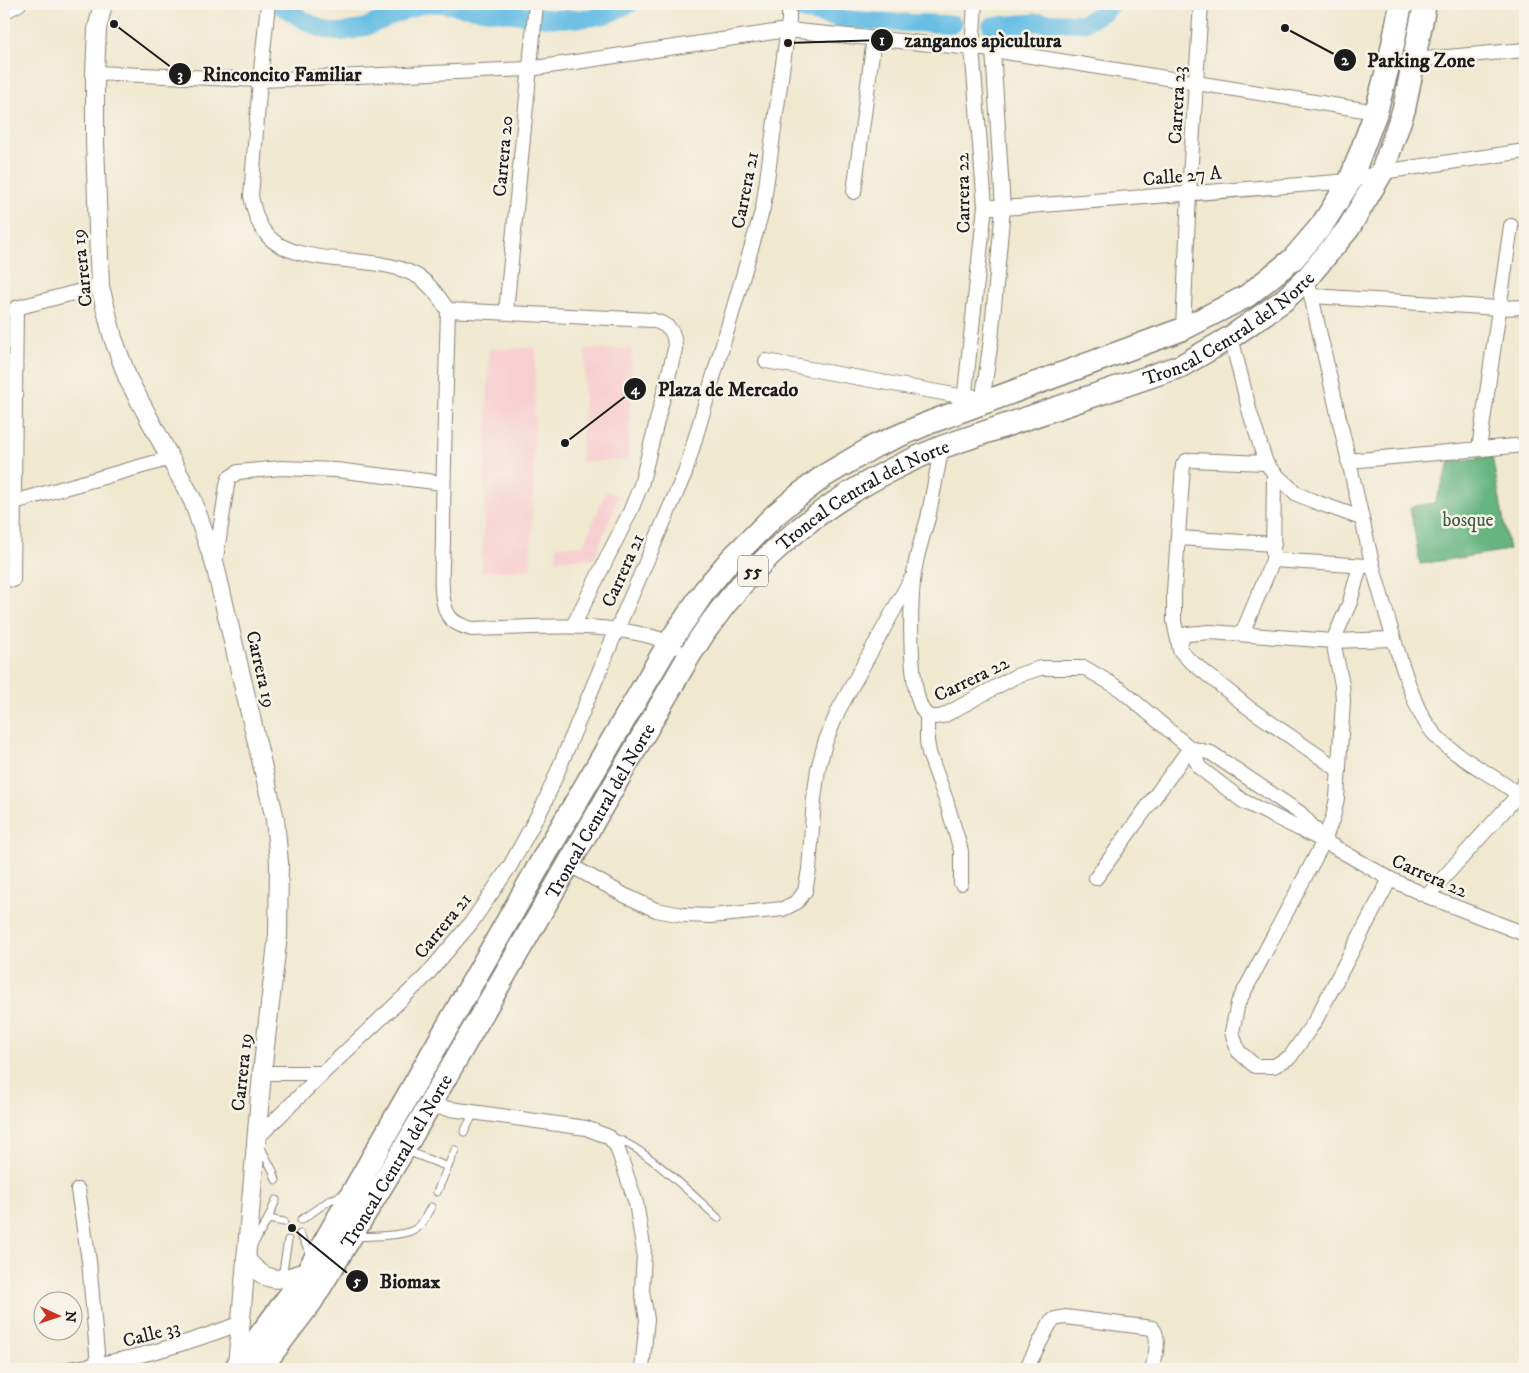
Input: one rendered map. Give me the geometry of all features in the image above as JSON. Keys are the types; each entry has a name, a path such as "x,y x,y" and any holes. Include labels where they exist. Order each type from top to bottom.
{"highway":[{"name":"Troncal Central del Norte","path":"236,1368 311,1266 548,850 669,643 705,590 731,559 763,526 799,495 824,476 875,446 974,401 1183,329 1247,296 1293,259 1322,225 1350,180 1376,112 1390,59 1401,4"},
{"name":"Troncal Central del Norte","path":"260,1369 310,1302 404,1150 689,656 712,621 739,586 790,535 824,509 858,487 906,461 942,446 1181,366 1231,337 1284,300 1309,287 1348,229 1382,172 1404,109 1425,4"}],"street":[{"path":"4,12 19,4"},
{"name":"Carrera 19","path":"103,4 97,29 95,73 95,151 100,286 113,338 128,379 193,501 215,565 275,818 279,863 278,935 262,1073 236,1368"},
{"name":"Carrera 20","path":"506,312 536,4"},
{"name":"Carrera 21","path":"256,1139 322,1073 425,977 471,924 510,866 544,804 617,630 686,473 763,208 788,25 789,4"},
{"name":"Carrera 22","path":"974,401 984,206 972,48 975,4"},
{"name":"Carrera 23","path":"1183,329 1189,193 1201,4"},
{"path":"268,6 260,80 252,196 256,215 265,233 274,242 295,252 394,266 412,273 437,294 448,310 443,483 443,603 448,616 456,624 472,629 574,626 617,630 657,638 669,643 689,656"},
{"path":"95,73 260,80 529,69 788,25 874,38 994,50 1376,112"},
{"path":"854,192 874,38"},
{"name":"Carrera 22","path":"974,401 991,340 1003,208 994,50"},
{"path":"1414,60 1525,50"},
{"name":"Calle 27 A","path":"984,206 1003,208 1350,180 1382,172 1525,151"},
{"path":"1479,450 1511,226"},
{"path":"13,580 16,308 100,286"},
{"path":"1522,797 1457,754 1436,736 1414,701 1394,639 1366,566 1361,518 1309,287 1498,308 1525,307"},
{"path":"448,310 652,320 663,323 670,328 675,338 675,349 640,485 630,512 574,626"},
{"path":"1231,337 1250,413 1270,468 1274,544 1273,560 1242,634"},
{"path":"766,361 974,401"},
{"path":"1348,461 1525,445"},
{"name":"Carrera 22","path":"942,446 914,574 910,621 916,693 920,707 927,715 943,716 1016,676 1040,668 1084,668 1120,689 1190,748 1200,768 1244,800 1324,840 1390,879 1427,896 1525,934"},
{"path":"14,502 171,458"},
{"path":"1339,770 1249,708 1188,659 1180,650 1174,621 1174,607 1181,472 1186,461 1198,460 1270,468 1297,494 1361,518"},
{"path":"215,565 227,485 229,478 238,472 281,468 336,470 443,483"},
{"path":"1179,538 1274,544"},
{"path":"1273,560 1366,566"},
{"path":"1366,566 1333,641 1342,685 1343,700 1336,808 1324,840 1238,1004 1232,1032 1238,1051 1255,1066 1274,1066 1290,1057 1315,1021 1390,879"},
{"path":"568,864 624,895 656,910 683,915 711,916 783,909 797,902 805,891 809,870 814,799 818,769 825,743 838,711 914,574"},
{"path":"1179,645 1187,634 1210,632 1333,641 1394,639"},
{"path":"927,715 929,753 946,800 961,851 961,883"},
{"path":"1096,878 1190,748"},
{"name":"Carrera 22","path":"1190,748 1211,753 1300,813 1324,840"},
{"path":"1427,896 1522,797 1525,781"},
{"path":"262,1073 322,1073"},
{"path":"429,1106 586,1128 609,1137 617,1147 636,1203 642,1232 644,1252 642,1291 646,1319 642,1369"},
{"path":"78,1190 89,1261 98,1365"},
{"path":"246,1259 255,1270 268,1277 282,1280 311,1266"},
{"path":"1026,1369 1050,1323 1055,1319 1065,1318 1152,1328 1155,1330 1157,1337 1152,1369"},
{"name":"Calle 33","path":"69,1369 147,1355 194,1341 240,1323"}],"lane":[{"path":"464,1132 474,1112"},
{"path":"609,1137 631,1145 718,1218"},
{"path":"256,1139 276,1180"},
{"path":"404,1150 448,1167"},
{"path":"437,1192 456,1150"},
{"path":"301,1220 330,1200 354,1190"},
{"path":"246,1259 268,1220 276,1200"},
{"path":"350,1238 397,1234 412,1230 421,1223 431,1207"},
{"path":"268,1220 284,1222"},
{"path":"300,1234 311,1266"},
{"path":"282,1280 288,1240"}],"shaded area":[{"path":"536,348 531,569 482,572 489,349"},
{"path":"586,349 632,349 628,460 581,462"},
{"path":"606,491 619,496 594,559 556,559 557,546 584,545"}],"green space":[{"name":"bosque","path":"1492,456 1509,550 1420,564 1410,507 1435,503 1450,462"}],"waterway":[{"path":"278,4 313,25 336,32 360,29 426,4 442,4 535,17 569,19 604,15 629,4"},
{"path":"787,4 805,11 846,19 953,24"},
{"path":"991,26 1042,22 1083,23 1106,11 1111,4"}],"place":[{"name":"Rinconcito Familiar","path":"114,24"},
{"name":"Parking Zone","path":"1285,28"},
{"name":"zanganos apìcultura","path":"788,43"},
{"name":"Plaza de Mercado","path":"565,443"},
{"name":"Biomax","path":"292,1228"}]}
